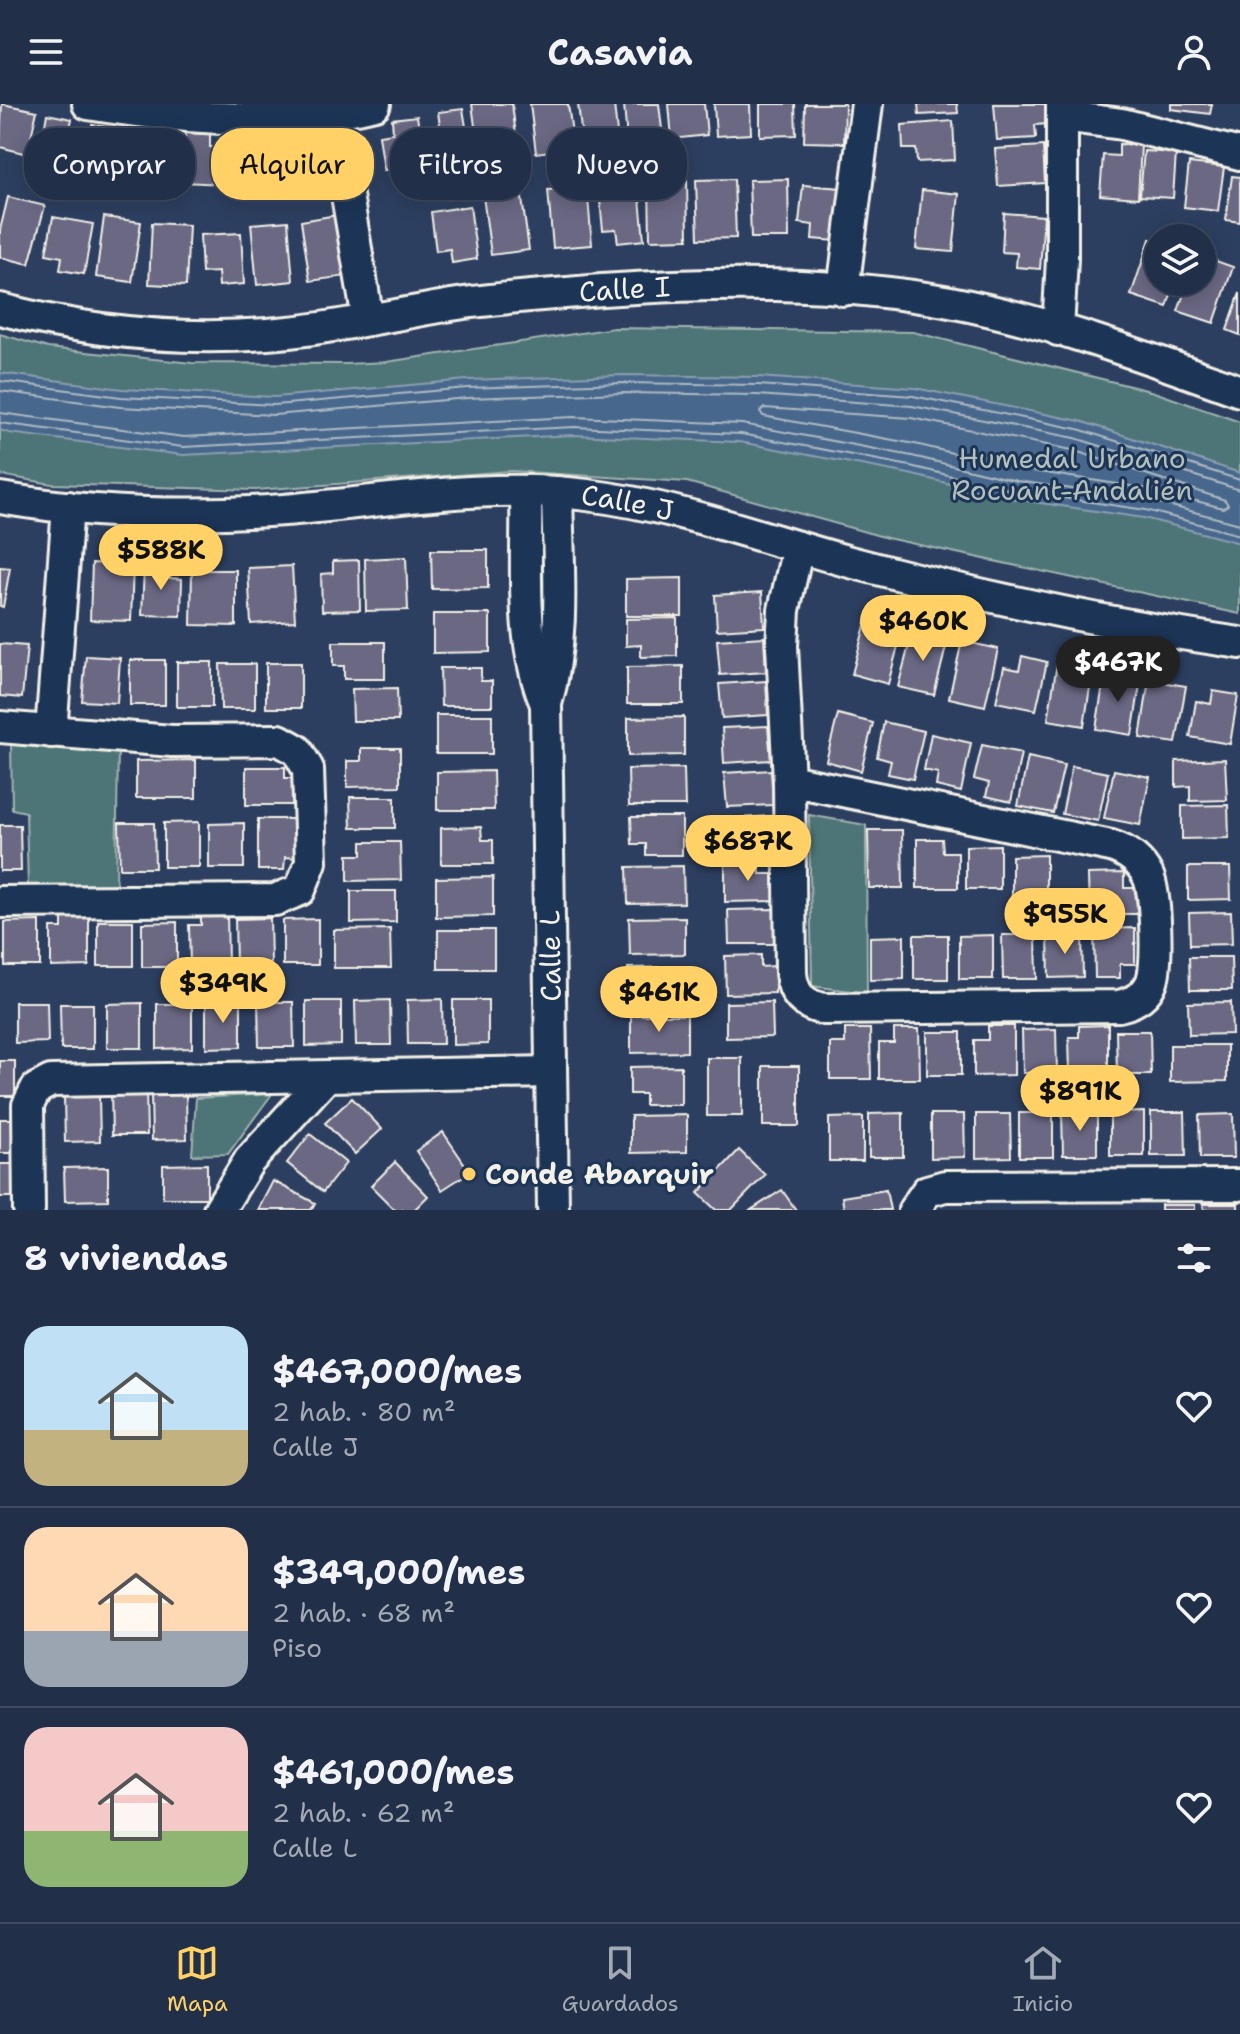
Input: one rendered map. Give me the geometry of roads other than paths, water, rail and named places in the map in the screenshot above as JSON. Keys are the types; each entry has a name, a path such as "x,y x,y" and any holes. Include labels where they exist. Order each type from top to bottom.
{"street":[{"path":"88,104 136,111 333,112 375,104"},
{"path":"843,290 867,104"},
{"path":"1058,330 1062,259 1062,110 1240,154"},
{"path":"333,112 368,320"},
{"name":"Calle I","path":"0,309 99,328 198,335 289,332 464,303 604,290 711,285 843,290 948,302 1058,330 1240,391"},
{"name":"Calle L","path":"526,491 529,643 546,704"},
{"name":"Calle J","path":"0,498 68,507 228,513 447,494 557,492 674,511 798,547 1014,602 1240,643"},
{"name":"Calle L","path":"555,1209 546,704 554,676 558,636 557,492"},
{"path":"51,732 68,507"},
{"path":"789,780 1111,846 1132,855 1149,877 1153,892 1154,966 1146,991 1129,1004 1119,1006 824,1009 802,1001 795,992 791,973 789,780 783,632 798,547"},
{"path":"0,727 172,741 270,739 289,744 297,750 308,769 310,872 300,890 275,900 0,902"},
{"path":"29,1210 28,1105 43,1084 59,1080 551,1072"},
{"path":"219,1210 249,1161 325,1078"},
{"path":"914,1210 927,1191 945,1186 1240,1185"}],"water":[{"name":"Humedal Urbano Rocuant-Andalién","path":"0,373 122,389 275,397 467,380 624,375 758,377 915,388 1080,421 1240,473 1240,543 1144,518 1013,499 909,474 740,442 574,435 183,455 9,433 0,430"}],"place":[{"name":"Conde Abarquir","path":"469,1174"}]}
